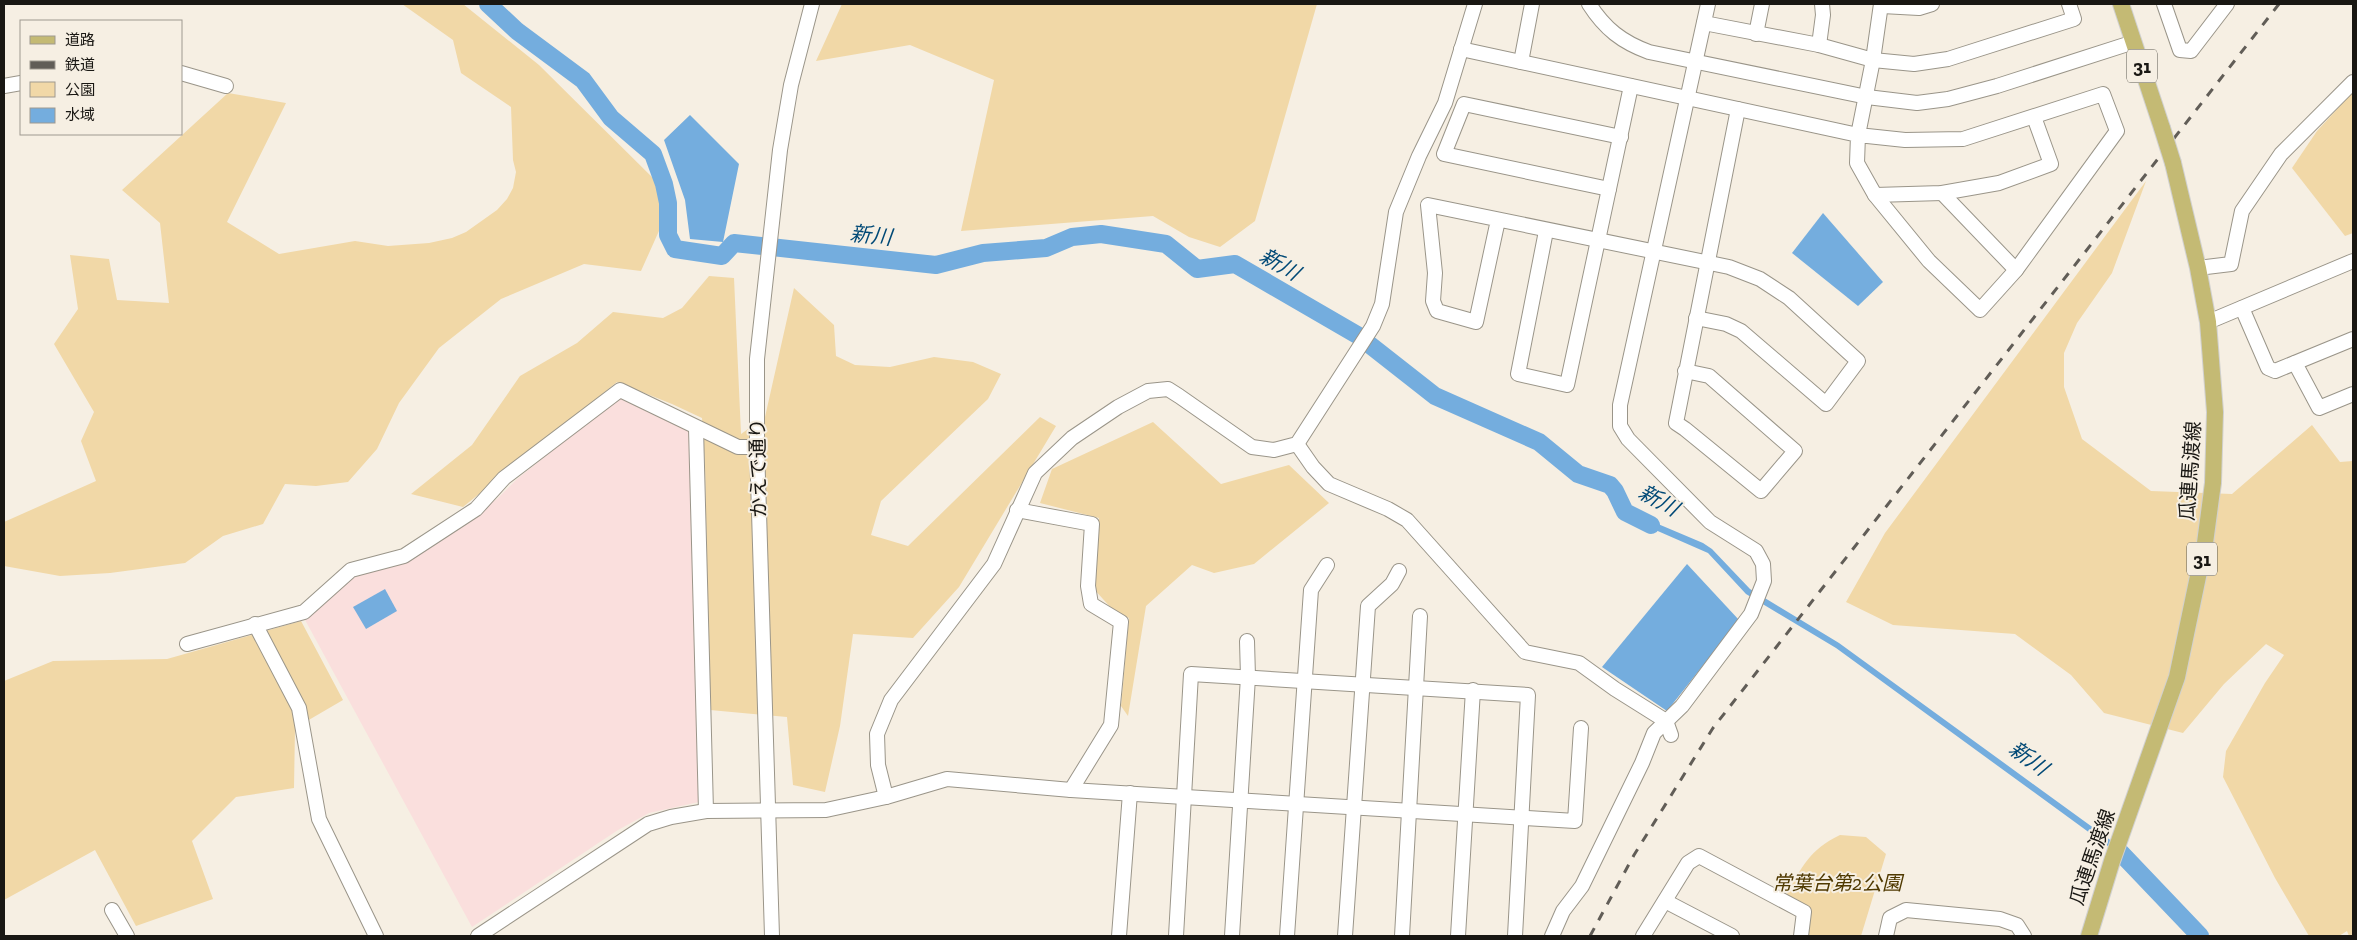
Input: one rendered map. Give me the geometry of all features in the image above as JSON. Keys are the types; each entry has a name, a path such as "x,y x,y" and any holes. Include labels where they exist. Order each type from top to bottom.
{"main road":[{"name":"瓜連馬渡線","path":"2089,936 2112,861 2170,703 2192,613 2213,483 2215,412 2208,322 2198,268 2173,164 2121,4"}],"street":[{"name":"かえで通り","path":"772,936 757,447 757,359 776,179 786,113 812,4"},
{"path":"886,797 878,765 877,734 891,700 994,564 1035,473 1072,438 1118,407 1148,391 1168,389 1252,447 1274,450 1297,444 1373,326 1382,304 1396,212 1419,156 1445,103 1475,4"},
{"path":"1521,62 1532,4"},
{"path":"1590,4 1598,18 1612,33 1629,44 1649,52 1866,97 1917,103 1948,99 1997,86 2134,42"},
{"path":"1552,936 1563,911 1582,886 1642,763 1654,733 1682,706 1750,614 1764,581 1763,564 1756,551 1710,522 1628,439 1620,426 1620,405 1708,4"},
{"path":"1756,34 1762,4"},
{"path":"1819,46 1823,15 1822,4"},
{"path":"1461,49 1858,135 1905,140 1964,139 2103,94 2117,131 2016,270 1980,310 1929,261 1875,196 1857,164 1858,135 1873,60 1881,5 1919,8 1932,4"},
{"path":"1704,23 1819,46 1873,60 1914,64 1948,59 2074,19 2069,4"},
{"path":"2164,4 2180,50 2191,51 2227,4"},
{"path":"182,73 226,86"},
{"path":"2198,268 2231,264 2242,211 2281,154 2353,82"},
{"path":"4,86 20,83"},
{"path":"1546,230 1518,374 1567,385 1632,86"},
{"path":"1609,189 1444,154 1464,104 1621,137"},
{"path":"1685,371 1710,376 1795,451 1761,491 1676,423 1685,371 1696,318 1709,264 1738,108"},
{"path":"1875,196 1942,193 1999,183 2051,164 2034,117"},
{"path":"1942,193 2016,270"},
{"path":"1498,220 1476,322 1437,311 1433,301 1435,273 1428,205 1728,267 1760,279 1789,298 1858,361 1826,404 1741,332 1726,324 1696,318"},
{"path":"2208,322 2353,261"},
{"path":"2242,308 2268,368 2275,371 2353,339"},
{"path":"2295,363 2319,408 2353,394"},
{"path":"187,644 304,612 351,570 404,556 476,509 504,478 620,390 696,428 738,446 757,447"},
{"path":"696,428 706,811"},
{"path":"1297,444 1313,467 1329,484 1388,509 1407,520 1525,652 1579,663 1615,689 1666,721 1670,735"},
{"path":"1018,510 1092,524 1088,586 1091,604 1121,622 1111,725 1070,790"},
{"path":"1287,936 1311,590 1327,565"},
{"path":"1345,936 1368,606 1392,584 1399,571"},
{"path":"1402,936 1420,616"},
{"path":"255,624 299,708 319,819 376,936"},
{"path":"1232,936 1248,678 1247,641"},
{"path":"1176,936 1192,674 1416,689 1474,690 1528,694 1515,936"},
{"path":"1458,936 1474,690"},
{"path":"478,936 648,824 671,817 706,811 826,810 886,797 947,779 1185,798 1410,809 1575,821 1581,728"},
{"path":"1119,936 1130,793"},
{"path":"1643,936 1688,863 1699,856 1804,912 1801,936"},
{"path":"1665,901 1732,936"},
{"path":"112,910 127,936"},
{"path":"1886,936 1890,918 1906,910 2000,919 2017,925 2024,936"}],"shaded area":[{"path":"621,396 691,431 699,802 649,813 618,830 472,927 304,618 352,578 409,558 497,499 517,479"}],"green space":[{"path":"402,4 463,4 539,65 657,182 663,222 641,271 584,264 501,299 439,348 399,403 377,449 348,482 316,486 285,484 263,524 223,536 185,563 110,573 60,576 4,566 4,522 96,481 81,441 94,412 54,344 78,309 70,255 109,259 117,300 169,303 160,223 122,190 228,93 286,103 227,222 279,254 355,241 388,246 429,243 452,238 466,232 497,210 507,199 513,188 516,172 513,160 511,107 461,73 453,40"},
{"path":"842,4 1317,4 1255,221 1220,247 1189,237 1153,216 961,231 994,80 910,45 816,61"},
{"path":"2353,92 2353,233 2345,236 2292,168 2317,131"},
{"path":"2146,181 2112,273 2077,323 2064,353 2064,387 2082,439 2151,491 2232,494 2312,425 2340,462 2353,461 2353,936 2349,936 2347,931 2339,936 2309,936 2275,878 2223,777 2226,751 2265,683 2284,655 2266,644 2224,684 2183,733 2104,713 2071,675 2015,634 1893,625 1846,602 1885,533"},
{"path":"709,276 734,278 741,434 765,417 794,288 834,325 836,356 855,365 890,367 934,357 973,362 1001,374 988,399 881,501 871,535 908,546 1040,417 1056,426 959,587 913,638 853,634 840,726 825,792 793,785 787,717 710,710 705,465 702,418 617,382 463,507 411,494 472,445 520,376 577,343 613,312 663,318 682,308"},
{"path":"1153,422 1221,484 1289,465 1329,503 1254,564 1214,573 1192,565 1146,606 1128,716 1121,706 1129,618 1112,609 1093,588 1099,518 1040,503 1052,469"},
{"path":"301,621 343,700 295,728 294,788 236,797 192,841 213,899 136,926 95,850 4,900 4,681 53,661 167,659"},
{"name":"常葉台第2公園","path":"1840,835 1866,837 1886,854 1861,936 1806,936 1809,910 1786,896 1807,860 1821,846"}],"water":[{"path":"690,115 739,164 723,242 690,239 685,200 664,140"},
{"path":"1823,213 1883,282 1858,306 1792,253"},
{"path":"1632,513 1703,543 1712,549 1750,589 1839,643 2124,850 2137,863 2132,868 2120,855 1836,648 1746,594 1708,553 1628,518"},
{"path":"1687,564 1739,620 1667,711 1602,667"},
{"path":"385,589 397,611 366,629 353,607"}],"waterway":[{"name":"新川","path":"488,4 517,31 583,80 611,118 653,154 664,184 668,203 668,235 675,249 722,256 734,243 936,265 983,253 1046,248 1072,237 1101,234 1166,244 1197,269 1235,264 1359,336"},
{"name":"新川","path":"1370,345 1435,396 1539,442 1578,474 1610,485 1625,512 1651,525"},
{"name":"新川","path":"2118,850 2200,936"}],"railway":[{"path":"1590,936 1634,855 1713,728 2279,4"}]}
